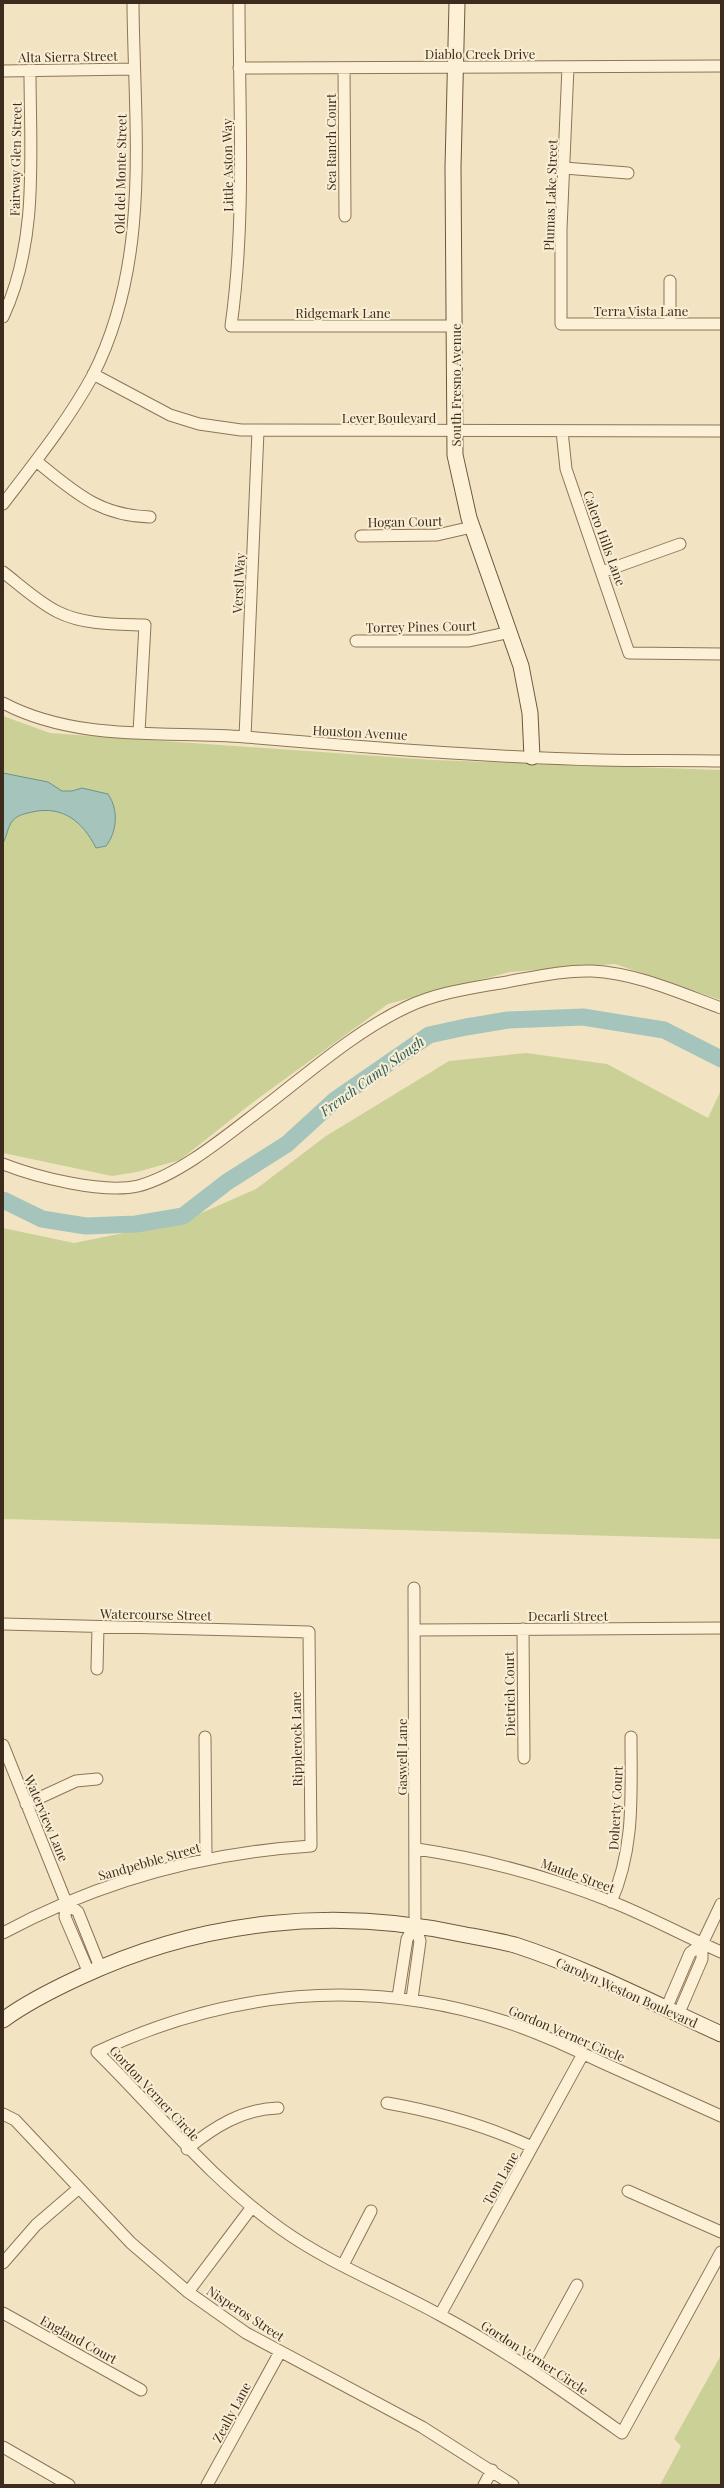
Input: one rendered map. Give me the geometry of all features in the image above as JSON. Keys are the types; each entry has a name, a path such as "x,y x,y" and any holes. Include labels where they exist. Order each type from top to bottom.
{"street":[{"name":"Old del Monte Street","path":"3,504 73,410 93,374 116,316 130,261 136,204 133,3"},
{"name":"Little Aston Way","path":"231,326 240,247 242,203 239,3"},
{"name":"South Fresno Avenue","path":"457,3 457,67 453,167 454,431 458,476 472,527 510,632 527,689 530,713 532,756"},
{"name":"Diablo Creek Drive","path":"239,68 721,66"},
{"name":"Plumas Lake Street","path":"562,324 564,168 568,67"},
{"name":"Sea Ranch Court","path":"344,68 345,216"},
{"name":"Alta Sierra Street","path":"3,71 134,69"},
{"name":"Fairway Glen Street","path":"3,317 16,284 27,232 30,194 30,70"},
{"path":"564,168 628,173"},
{"path":"670,281 670,324"},
{"name":"Terra Vista Lane","path":"562,324 721,324"},
{"name":"Ridgemark Lane","path":"231,326 454,326"},
{"name":"Lever Boulevard","path":"93,374 179,418 218,428 258,431 721,431"},
{"name":"Verstl Way","path":"245,737 258,431"},
{"name":"Calero Hills Lane","path":"562,431 566,469 629,653 721,654"},
{"path":"36,461 93,504 121,515 150,517"},
{"name":"Hogan Court","path":"361,536 437,535 472,527"},
{"path":"602,572 680,544"},
{"path":"3,572 46,605 71,617 98,622 145,625 139,732"},
{"name":"Torrey Pines Court","path":"356,641 469,641 510,632"},
{"name":"Houston Avenue","path":"3,703 26,714 59,725 82,729 245,737 297,743 601,760 721,761"},
{"path":"3,1164 35,1174 103,1187 130,1187 149,1182 178,1168 223,1137 352,1040 400,1011 417,1003 471,988 532,977 593,971 657,985 721,1008"},
{"name":"Gaswell Lane","path":"412,1999 420,1941 416,1925 417,1849 414,1588"},
{"name":"Watercourse Street","path":"3,1624 309,1632"},
{"path":"97,1669 98,1627"},
{"name":"Decarli Street","path":"415,1630 721,1628"},
{"name":"Dietrich Court","path":"523,1629 524,1758"},
{"name":"Ripplerock Lane","path":"309,1632 311,1846"},
{"path":"205,1737 206,1858"},
{"name":"Doherty Court","path":"611,1902 624,1868 629,1846 631,1737"},
{"name":"Waterview Lane","path":"3,1745 66,1902 78,1912 95,1970"},
{"path":"26,1804 76,1781 97,1779"},
{"name":"Sandpebble Street","path":"3,1934 66,1902 130,1878 206,1858 272,1849 311,1846"},
{"name":"Maude Street","path":"417,1849 478,1859 514,1867 611,1902 721,1952"},
{"path":"672,2012 702,1959 702,1944 721,1904"},
{"name":"Carolyn Weston Boulevard","path":"3,2020 40,1998 95,1970 185,1938 258,1924 302,1920 353,1919 416,1925 513,1945 582,1969 721,2034"},
{"name":"Gaswell Lane","path":"398,1998 407,1939 416,1925"},
{"name":"Gordon Verner Circle","path":"721,2116 583,2054 504,2021 465,2010 412,1999 311,1995 247,2002 185,2016 126,2038 97,2052 187,2149 252,2207 308,2247 440,2315 531,2369 622,2433 721,2252"},
{"name":"Tom Lane","path":"440,2315 583,2054"},
{"path":"387,2103 451,2116 506,2135 532,2147"},
{"path":"187,2149 219,2125 238,2116 259,2109 278,2108"},
{"name":"Nisperos Street","path":"3,2114 15,2120 131,2243 188,2292 240,2328 280,2352 383,2405 492,2470 513,2485"},
{"path":"3,2263 36,2225 79,2188"},
{"path":"628,2191 721,2232"},
{"path":"188,2292 252,2207"},
{"path":"343,2265 371,2211"},
{"path":"531,2369 577,2285"},
{"name":"England Court","path":"3,2313 141,2390"},
{"name":"Zeally Lane","path":"207,2485 280,2352"},
{"path":"3,2447 70,2485"},
{"path":"484,2485 492,2470"}],"green space":[{"path":"3,716 50,733 434,760 721,770 721,1000 615,964 510,972 388,1004 252,1103 180,1160 137,1172 112,1176 3,1153"},
{"path":"526,1053 607,1064 708,1118 721,1090 721,1539 3,1519 3,1228 74,1243 183,1221 256,1189 326,1136 449,1061"},
{"path":"721,2355 721,2485 660,2485 681,2446 674,2439"}],"water":[{"path":"3,773 48,782 62,791 72,791 82,788 108,794 114,807 115,821 110,840 106,846 96,848 85,830 71,818 62,813 43,810 26,813 15,818 10,825 3,843"}],"waterway":[{"name":"French Camp Slough","path":"3,1200 42,1219 86,1226 136,1224 183,1216 227,1182 287,1144 335,1100 429,1035 466,1027 508,1020 583,1017 664,1030 721,1059"}]}
